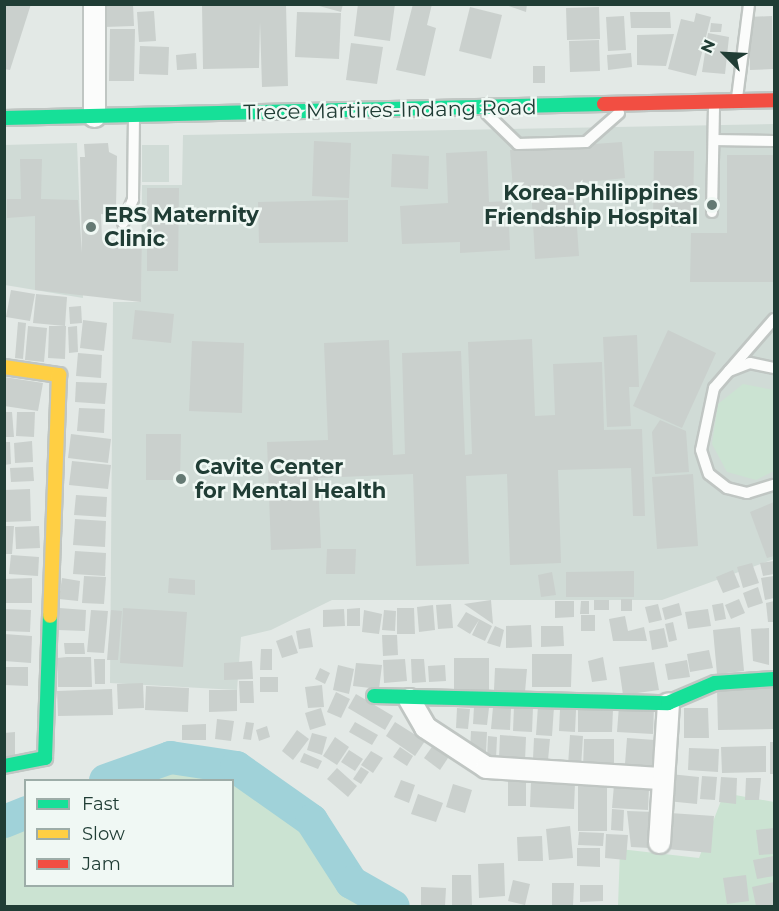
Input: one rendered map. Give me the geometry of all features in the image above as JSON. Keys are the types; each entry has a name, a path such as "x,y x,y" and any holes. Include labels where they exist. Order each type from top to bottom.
{"street":[{"path":"94,4 94,116"},
{"name":"Trece Martires-Indang Road","path":"4,118 774,100"},
{"path":"4,367 58,375 45,758 4,766"},
{"path":"374,696 409,699 668,703 715,683 774,679"},
{"path":"409,699 425,727 486,767 661,777"},
{"path":"659,842 661,777 668,703"}],"lane":[{"path":"737,102 749,4"},
{"path":"712,212 714,102"},
{"path":"480,108 518,144 586,142 629,104"},
{"path":"123,223 134,199 134,116"},
{"path":"714,140 774,141"},
{"path":"774,319 720,379 702,437 709,474 737,492 774,485"},
{"path":"720,379 750,363 774,368"}],"shaded area":[{"path":"774,124 774,559 662,600 332,600 271,630 241,637 237,690 110,683 113,302 141,302 142,185 182,185 183,135"},
{"path":"77,143 83,298 5,285 4,145"},
{"path":"142,145 169,145 169,182 142,182"}],"green space":[{"path":"743,384 774,390 774,471 756,480 727,472 712,444 718,404"},
{"path":"170,757 236,767 311,820 351,882 393,906 5,906 5,815 24,805 24,887 234,887 234,779 111,779"},
{"path":"724,793 774,802 774,906 618,906 620,849 699,858"}],"building":[{"path":"4,4 31,4 10,70 4,69"},
{"path":"103,4 133,4 134,26 104,27"},
{"path":"202,4 286,4 288,86 262,87 260,22 259,68 203,69"},
{"path":"312,4 343,4 341,12"},
{"path":"358,4 395,4 390,41 354,36"},
{"path":"413,4 432,4 427,25 436,28 425,76 396,70"},
{"path":"503,4 527,4 526,12"},
{"path":"470,7 502,15 491,59 459,51"},
{"path":"599,7 600,39 567,40 566,8"},
{"path":"154,11 156,41 139,42 137,12"},
{"path":"297,12 341,13 339,59 295,57"},
{"path":"630,12 670,12 671,28 631,28"},
{"path":"696,13 711,17 696,76 668,69 681,19 694,22"},
{"path":"624,16 626,50 608,51 606,17"},
{"path":"772,16 773,69 750,70 749,17"},
{"path":"711,23 722,24 721,32 710,32"},
{"path":"110,29 135,29 134,81 109,81"},
{"path":"708,33 729,37 725,74 702,72"},
{"path":"674,34 666,66 637,65 637,35"},
{"path":"599,40 600,71 570,72 569,41"},
{"path":"351,43 383,47 377,84 346,80"},
{"path":"140,46 169,47 168,75 139,74"},
{"path":"196,53 197,69 177,70 176,55"},
{"path":"631,53 632,67 608,70 607,55"},
{"path":"533,66 545,66 545,83 533,83"},
{"path":"314,141 351,143 349,198 312,196"},
{"path":"622,142 625,178 513,190 510,150"},
{"path":"108,143 109,152 117,156 116,208 112,215 101,214 102,240 142,239 141,302 35,290 35,216 7,218 7,199 21,199 20,159 42,159 41,199 78,200 82,253 80,157 85,157 84,144"},
{"path":"487,151 489,202 508,201 510,250 460,253 460,242 402,244 400,206 448,203 446,153"},
{"path":"654,151 694,151 693,227 653,227"},
{"path":"392,154 429,156 428,189 391,187"},
{"path":"727,155 774,155 774,282 690,282 691,233 727,233"},
{"path":"574,183 579,256 535,259 531,186"},
{"path":"147,188 179,188 178,271 147,271"},
{"path":"348,200 348,242 259,243 258,202"},
{"path":"11,290 35,294 30,321 6,317"},
{"path":"36,294 67,297 65,326 33,323"},
{"path":"81,306 82,323 70,324 69,307"},
{"path":"135,310 174,314 171,343 132,339"},
{"path":"83,320 107,323 104,351 80,348"},
{"path":"18,322 26,323 23,359 15,358"},
{"path":"28,326 47,328 44,362 25,360"},
{"path":"49,326 66,326 65,359 48,358"},
{"path":"77,326 78,352 69,353 68,327"},
{"path":"668,330 716,353 682,428 633,406"},
{"path":"637,335 639,387 629,387 631,426 607,427 603,337"},
{"path":"532,339 535,416 555,415 553,364 602,362 604,430 642,429 645,516 633,516 631,468 558,470 561,563 510,565 507,474 466,476 469,564 416,566 413,474 318,478 321,548 271,550 267,442 328,440 324,343 389,340 393,455 405,454 402,353 461,351 465,455 472,454 468,342"},
{"path":"192,341 244,343 242,413 189,411"},
{"path":"78,353 102,355 101,378 76,376"},
{"path":"4,377 43,383 38,411 4,406"},
{"path":"76,382 107,383 105,404 75,402"},
{"path":"79,408 105,409 104,433 77,431"},
{"path":"4,412 12,412 14,437 4,437"},
{"path":"17,412 35,412 34,437 16,436"},
{"path":"660,420 686,431 689,472 655,474 652,432"},
{"path":"71,434 111,439 108,463 68,458"},
{"path":"146,434 181,434 180,480 146,480"},
{"path":"32,441 33,462 15,463 14,443"},
{"path":"4,442 10,442 11,464 4,465"},
{"path":"72,461 111,465 108,489 69,485"},
{"path":"33,467 34,481 11,482 10,468"},
{"path":"693,474 698,546 657,549 652,477"},
{"path":"30,489 31,521 4,522 4,490"},
{"path":"76,495 107,497 106,517 74,515"},
{"path":"774,502 774,556 767,558 750,512"},
{"path":"75,519 106,521 105,547 73,545"},
{"path":"4,526 14,526 12,554 4,554"},
{"path":"39,526 40,548 16,549 15,527"},
{"path":"327,549 356,549 355,574 326,574"},
{"path":"75,551 106,553 105,576 73,574"},
{"path":"11,555 39,557 38,576 9,574"},
{"path":"774,561 774,574 763,576 760,563"},
{"path":"752,563 759,583 743,588 737,567"},
{"path":"733,570 740,587 723,593 716,577"},
{"path":"634,571 634,597 566,597 566,572"},
{"path":"552,572 556,595 541,597 538,575"},
{"path":"84,576 106,577 104,604 82,603"},
{"path":"774,576 774,598 765,600 761,578"},
{"path":"32,578 32,603 5,603 4,579"},
{"path":"62,578 80,581 78,601 59,599"},
{"path":"169,578 195,580 195,595 168,593"},
{"path":"758,587 763,603 748,608 743,593"},
{"path":"621,599 632,599 632,611 621,611"},
{"path":"739,599 745,613 731,619 725,605"},
{"path":"491,600 493,624 464,604"},
{"path":"594,600 609,600 609,610 594,610"},
{"path":"555,601 574,601 574,617 555,618"},
{"path":"581,601 589,601 589,614 580,614"},
{"path":"774,601 774,622 768,622 766,603"},
{"path":"679,603 682,615 665,620 662,608"},
{"path":"723,603 726,619 715,621 712,605"},
{"path":"451,604 453,628 438,629 436,605"},
{"path":"658,604 662,620 649,623 645,607"},
{"path":"433,605 435,630 419,632 417,607"},
{"path":"59,608 86,610 85,631 58,630"},
{"path":"123,608 187,612 183,667 120,663"},
{"path":"360,608 360,626 347,626 347,609"},
{"path":"397,608 414,608 415,634 397,634"},
{"path":"4,609 31,610 30,632 4,631"},
{"path":"344,609 345,626 323,627 323,610"},
{"path":"708,609 711,626 688,629 685,612"},
{"path":"91,610 108,611 104,653 87,652"},
{"path":"111,610 122,611 118,660 107,660"},
{"path":"364,610 382,614 379,634 362,632"},
{"path":"384,610 396,611 395,631 382,630"},
{"path":"466,612 492,626 485,641 472,635 479,620 470,634 457,626"},
{"path":"581,615 595,615 595,631 581,631"},
{"path":"625,616 628,631 644,627 647,641 613,641 609,619"},
{"path":"673,622 677,640 669,642 665,624"},
{"path":"531,625 532,647 506,648 506,626"},
{"path":"495,626 504,630 500,647 487,643"},
{"path":"541,626 563,626 564,646 541,647"},
{"path":"740,627 744,671 717,674 713,630"},
{"path":"310,628 313,647 299,649 296,631"},
{"path":"664,628 668,647 652,650 649,631"},
{"path":"769,628 769,665 753,661 751,629"},
{"path":"4,634 32,636 31,663 4,661"},
{"path":"292,635 298,653 282,658 276,641"},
{"path":"382,635 397,635 398,655 383,656"},
{"path":"64,643 84,643 85,654 65,654"},
{"path":"261,649 272,649 272,670 260,670"},
{"path":"709,650 713,668 690,672 687,654"},
{"path":"532,654 572,654 571,687 532,687"},
{"path":"91,657 92,687 58,687 57,658"},
{"path":"603,657 607,680 592,682 588,661"},
{"path":"454,658 489,658 489,690 454,689"},
{"path":"94,659 105,659 105,684 95,684"},
{"path":"405,659 407,681 384,683 383,660"},
{"path":"411,659 424,659 426,682 412,683"},
{"path":"687,660 690,677 668,680 665,664"},
{"path":"252,661 253,679 224,680 224,663"},
{"path":"654,662 659,690 623,695 619,667"},
{"path":"356,663 382,665 379,689 353,686"},
{"path":"338,665 354,669 349,694 333,690"},
{"path":"445,665 446,681 429,682 428,666"},
{"path":"4,667 28,667 28,686 4,685"},
{"path":"320,668 330,673 325,684 315,679"},
{"path":"495,668 527,669 525,692 494,690"},
{"path":"260,677 278,677 278,692 260,692"},
{"path":"239,681 253,681 254,703 240,703"},
{"path":"143,683 144,708 118,709 117,684"},
{"path":"322,685 324,707 308,708 305,687"},
{"path":"146,686 189,688 188,712 145,710"},
{"path":"774,687 774,729 718,730 717,688"},
{"path":"112,689 113,715 58,716 57,691"},
{"path":"209,690 237,690 237,711 209,712"},
{"path":"336,692 350,699 341,718 327,712"},
{"path":"356,694 393,716 385,730 348,708"},
{"path":"514,706 533,707 532,732 513,731"},
{"path":"538,706 554,707 552,736 536,735"},
{"path":"619,706 654,707 653,734 617,732"},
{"path":"474,707 489,708 487,725 473,724"},
{"path":"493,707 511,708 510,730 491,729"},
{"path":"321,708 326,725 310,730 305,713"},
{"path":"457,708 470,709 468,729 456,728"},
{"path":"578,708 613,709 612,732 578,732"},
{"path":"684,708 708,708 709,738 684,738"},
{"path":"560,709 576,710 575,732 559,731"},
{"path":"217,719 234,721 231,741 215,739"},
{"path":"246,722 254,723 251,740 243,739"},
{"path":"355,722 378,735 372,745 349,732"},
{"path":"395,722 425,741 415,756 386,736"},
{"path":"206,724 206,740 182,740 182,725"},
{"path":"267,726 270,737 259,741 256,730"},
{"path":"297,730 309,739 293,760 282,751"},
{"path":"471,731 487,732 486,752 470,751"},
{"path":"15,732 15,757 4,757 4,733"},
{"path":"312,733 327,737 322,755 307,750"},
{"path":"500,735 526,737 525,761 499,759"},
{"path":"570,735 583,736 581,767 568,766"},
{"path":"488,736 497,737 496,759 487,759"},
{"path":"335,737 349,747 337,765 323,756"},
{"path":"534,738 550,739 548,760 533,759"},
{"path":"627,738 655,740 653,766 625,764"},
{"path":"584,739 614,739 614,770 583,769"},
{"path":"770,742 774,742 774,774 770,774"},
{"path":"434,744 450,755 440,770 424,758"},
{"path":"766,746 766,772 722,773 721,747"},
{"path":"400,747 413,756 407,766 393,757"},
{"path":"689,748 719,749 718,772 688,770"},
{"path":"349,750 363,759 355,771 341,762"},
{"path":"371,751 383,758 373,773 361,765"},
{"path":"304,753 322,761 318,769 300,762"},
{"path":"361,767 369,772 361,784 353,779"},
{"path":"337,768 357,786 348,797 327,779"},
{"path":"670,774 699,777 697,804 667,801"},
{"path":"702,776 717,777 715,800 700,799"},
{"path":"721,777 737,778 736,804 719,802"},
{"path":"746,778 761,778 759,800 745,800"},
{"path":"401,780 415,785 409,803 394,797"},
{"path":"508,780 526,780 526,806 508,806"},
{"path":"531,782 575,783 574,809 530,807"},
{"path":"578,783 607,783 607,831 578,831"},
{"path":"453,784 472,790 465,813 446,807"},
{"path":"614,785 649,788 648,810 612,808"},
{"path":"418,794 443,803 436,822 411,814"},
{"path":"612,809 624,810 623,831 611,830"},
{"path":"627,811 654,812 650,848 631,847"},
{"path":"670,813 714,816 711,853 667,849"},
{"path":"570,826 573,858 549,860 546,829"},
{"path":"774,828 774,854 759,855 756,830"},
{"path":"579,832 604,833 603,846 578,845"},
{"path":"606,834 628,835 626,860 605,858"},
{"path":"542,836 543,861 518,861 517,837"},
{"path":"577,848 600,848 600,867 577,866"},
{"path":"774,856 774,876 757,879 753,860"},
{"path":"504,863 505,896 479,898 478,864"},
{"path":"452,875 471,875 472,906 452,906"},
{"path":"746,875 749,901 727,904 723,878"},
{"path":"513,880 530,884 525,905 508,901"},
{"path":"774,882 774,906 756,906 752,887"},
{"path":"552,883 574,883 573,906 552,906"},
{"path":"580,885 603,885 603,901 580,902"},
{"path":"421,887 446,888 445,906 421,906"}],"waterway":[{"path":"108,779 170,757 236,767 311,820 351,882 393,906"},
{"path":"4,821 24,813"}],"traffic: fast":[{"path":"4,118 604,104"},
{"path":"4,766 45,758 50,616"},
{"path":"374,696 668,703 715,683 774,679"}],"traffic: slow":[{"path":"4,367 59,375 50,616"}],"traffic: jam":[{"path":"604,104 774,100"}],"place":[{"name":"Korea-Philippines Friendship Hospital","path":"712,205"},
{"name":"ERS Maternity Clinic","path":"91,227"},
{"name":"Cavite Center for Mental Health","path":"181,479"}]}
